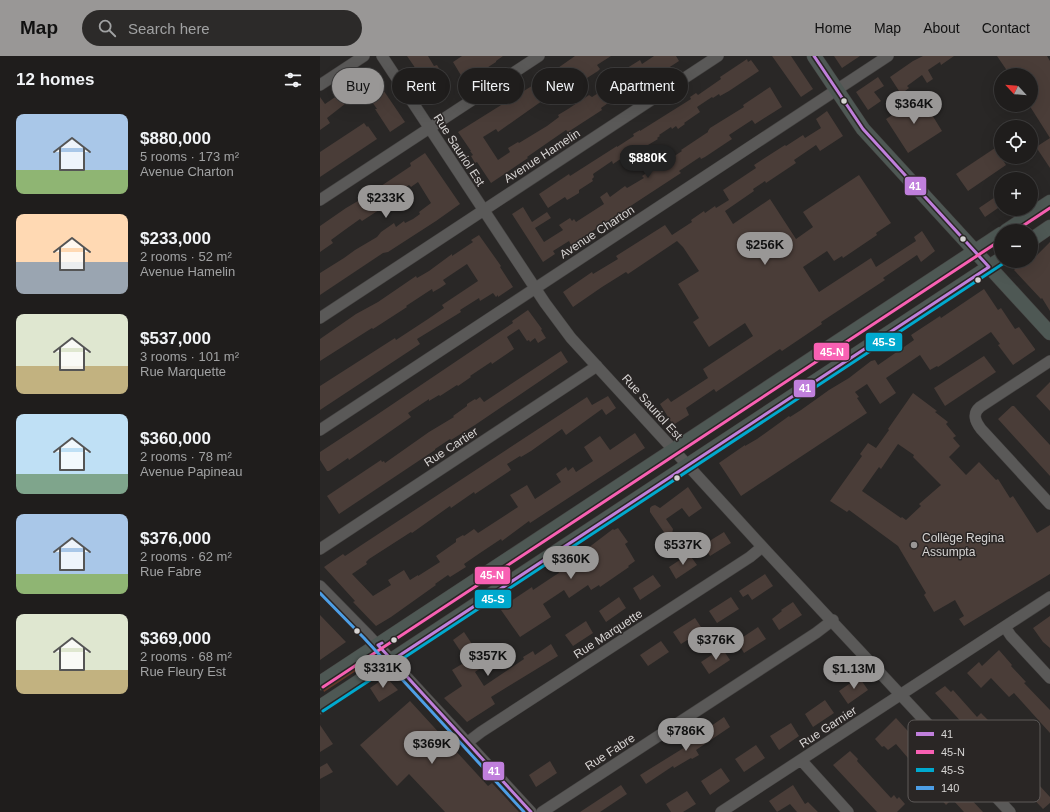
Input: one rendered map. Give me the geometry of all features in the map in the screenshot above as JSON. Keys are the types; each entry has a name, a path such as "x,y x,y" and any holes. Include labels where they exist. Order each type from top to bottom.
{"main road":[{"path":"814,56 863,129 1050,334"},
{"path":"1017,224 1050,202"},
{"path":"1038,235 1050,227"},
{"path":"320,683 994,239"},
{"path":"320,707 994,264"}],"street":[{"path":"320,85 364,56"},
{"name":"Rue Sauriol Est","path":"382,56 557,320 597,366 762,546 925,720"},
{"path":"320,200 539,56"},
{"name":"Avenue Hamelin","path":"320,318 718,56"},
{"name":"Avenue Charton","path":"320,430 888,56"},
{"path":"1050,361 980,407 976,410 974,418 981,429 1050,504"},
{"name":"Rue Cartier","path":"320,549 597,366"},
{"name":"Rue Marquette","path":"468,742 481,732 750,557 762,546"},
{"path":"320,586 468,742 531,812"},
{"name":"Rue Garnier","path":"721,812 1050,597"},
{"name":"Rue Fabre","path":"542,812 816,633 832,620"},
{"path":"1005,627 1011,636 1050,678"},
{"path":"801,760 848,812"},
{"name":"Rue Sauriol Est","path":"1001,802 1010,812"}],"shaded area":[{"path":"363,663 365,665 324,692 323,689"}],"building":[{"path":"407,56 428,56 434,66 437,65 439,68 415,68"},
{"path":"462,56 503,56 487,68 458,68 458,70 453,62"},
{"path":"575,56 611,56 597,65 599,68 596,68 596,72 588,77 588,68 558,68"},
{"path":"654,56 676,56 679,61 668,68 627,68 640,60 642,64"},
{"path":"772,56 791,56 813,89 801,97"},
{"path":"834,56 860,56 842,68"},
{"path":"923,56 954,56 941,65 940,62 928,70 933,79 927,83 922,75 907,86 909,88 901,94 890,77"},
{"path":"997,56 1047,56 1050,61 1050,138 1034,112 1038,112 1038,68 1005,68"},
{"path":"747,59 748,62 751,60 759,71 729,91 720,96 719,94 713,98 712,97 697,107 700,112 678,129 676,126 672,129 671,127 659,135 660,136 657,138 658,139 648,145 646,147 647,149 640,154 639,152 636,154 631,146 620,154 622,158 613,164 612,161 593,174 593,181 579,190 579,193 567,200 565,197 548,208 539,194 569,174 570,176 617,147 634,136 633,134 683,104 688,104 688,101 691,99 690,97 696,93 698,95 721,79 720,77"},
{"path":"878,77 884,86 874,92 881,101 868,110 856,92"},
{"path":"532,86 532,104 538,104 498,132 496,129 483,137 498,160 510,152 508,148 547,126 559,117 558,115 576,104 588,104 589,95 592,97 596,94 596,104 607,104 601,108 602,110 568,132 566,130 491,183 477,162 475,163 471,156 473,155 471,151 458,132 503,104 524,104 524,91"},
{"path":"770,87 782,107 755,124 752,120 729,135 732,139 705,157 701,159 700,157 679,171 681,173 571,245 569,241 553,251 555,254 543,262 512,214 523,207 532,222 547,212 551,218 535,228 544,242 563,230 559,225 570,218 572,221 574,219 576,222 604,204 600,197 607,192 610,197 625,186 627,188 644,178 642,176 657,166 655,164 668,155 670,159 682,151 681,150 708,132 710,128 744,107 743,105"},
{"path":"384,91 405,122 390,132 375,109 377,109 374,104 384,104"},
{"path":"320,97 325,104 332,99 332,104 345,104 327,118 330,123 320,130"},
{"path":"921,97 942,131 908,153 886,119"},
{"path":"827,111 843,136 820,151 816,145 794,160 796,163 766,183 765,181 753,189 754,191 725,211 733,224 770,199 796,239 813,227 803,212 859,175 891,223 876,233 877,235 843,258 842,256 834,261 827,251 803,267 819,292 871,258 876,267 916,241 914,237 922,231 935,251 921,262 917,255 883,278 885,280 821,322 822,324 782,351 780,349 716,392 714,389 686,408 689,415 673,425 660,404 668,398 671,402 708,378 703,369 753,336 745,323 709,347 693,322 699,318 678,284 699,271 683,247 677,241 628,274 626,272 573,307 563,292 592,272 593,274 618,259 616,256 665,225 672,235 692,222 691,220 704,211 705,213 715,206 716,208 729,200 723,190 756,168 754,165 785,145 786,146 803,135 805,138 821,128 816,119"},
{"path":"364,123 367,127 368,126 377,139 320,177 320,152"},
{"path":"1050,138 1050,168 1038,150 1038,146"},
{"path":"994,149 994,164 1006,165 968,191 956,174"},
{"path":"425,153 460,204 320,295 320,273 377,237 381,232 394,223 396,227 404,221 405,223 413,219 420,214 419,212 431,203 418,182 411,187 409,185 392,196 395,202 381,212 379,210 362,221 360,219 331,240 333,243 320,252 320,226 411,166 410,163"},
{"path":"994,198 994,211 985,217 979,208"},
{"path":"479,235 501,266 500,267 513,287 498,297 498,295 496,297 493,293 480,301 479,298 460,310 461,312 417,339 420,344 320,410 320,386 395,338 396,340 428,319 444,308 442,305 478,281 467,264 443,280 446,284 440,288 433,292 432,289 373,329 372,328 320,361 320,339 416,276 417,278 452,254 452,256 473,242 471,240"},
{"path":"1050,242 1050,311 1042,298 1041,299 1014,270 1016,268 1038,268 1038,254"},
{"path":"984,289 998,310 1001,308 1015,329 1019,327 1035,350 1013,365 998,345 1000,344 991,332 938,367 937,366 930,370 920,355 886,378 896,393 880,404 867,384 855,392 859,397 857,398 867,413 741,496 719,463 849,378 871,361 875,360 878,365 914,340 911,335 940,316 941,318"},
{"path":"528,310 542,329 541,330 546,338 538,343 535,338 530,342 529,340 527,341 519,329 507,337 514,349 492,364 491,362 458,386 457,385 429,401 429,399 408,413 411,417 349,460 348,458 327,471 320,460 320,452 513,323 512,321"},
{"path":"561,351 568,362 339,514 327,496 381,460 385,463 429,432 454,417 453,416 475,399 476,400 480,397 484,402"},
{"path":"984,356 996,372 945,406 934,388"},
{"path":"1050,382 1050,411 1036,396"},
{"path":"913,393 937,411 935,412 948,422 946,424 956,436 953,438 960,446 949,457 966,475 979,462 996,480 998,479 1010,498 1013,496 1037,533 1050,525 1050,574 964,626 959,619 964,616 955,600 934,612 924,595 926,593 898,546 849,510 847,512 830,501 862,456 860,454 868,443 876,448 889,430 888,429","holes":["898,444 914,455 913,457 941,485 919,504 921,506 906,520 862,491 879,467 881,469"]},
{"path":"608,396 616,408 606,415 602,409 566,435 562,429 531,451 507,464 511,470 475,494 474,492 451,508 450,506 412,533 411,532 369,559 366,562 367,564 352,574 373,596 391,585 388,580 404,570 410,580 418,576 440,562 436,556 456,542 456,539 463,535 464,536 474,529 478,533 518,507 510,495 527,485 535,499 561,482 556,474 566,467 568,471 573,467 576,472 593,461 584,447 600,436 610,450 635,433 645,448 530,523 529,521 502,541 501,539 464,564 466,567 450,577 448,575 391,617 376,626 353,602 355,601 324,567 343,554 345,556 587,397 592,405"},
{"path":"1012,406 1014,406 1050,445 1050,476 998,419"},
{"path":"688,487 702,508 689,517 682,508 666,519 673,529 672,534 666,535 650,512 650,508 655,505 660,508"},
{"path":"618,528 628,542 625,544 635,561 628,566 629,567 600,587 599,585 591,590 588,585 569,598 564,590 543,604 551,617 520,637 501,610 506,606 505,605 532,587 533,590 559,573 558,571 569,564 567,561 571,559 570,557 582,549 583,551 588,548 613,529"},
{"path":"724,532 731,543 710,556 703,545"},
{"path":"689,554 697,565 676,579 669,567"},
{"path":"765,574 773,586 752,600 748,594 743,597 739,591"},
{"path":"653,575 661,586 640,600 633,588"},
{"path":"619,597 626,608 606,622 599,611"},
{"path":"731,597 739,609 717,623 709,611"},
{"path":"793,602 802,615 779,630 772,619 782,611 781,610"},
{"path":"320,615 346,642 320,660"},
{"path":"1050,616 1050,648 1043,642 1033,628"},
{"path":"695,618 703,630 681,644 673,632"},
{"path":"586,621 593,633 573,646 565,635"},
{"path":"758,627 766,639 744,653 737,641"},
{"path":"464,632 476,650 486,644 495,658 475,672 484,686 524,659 523,657 533,651 535,655 551,644 558,656 491,697 495,704 467,722 444,698 462,686 452,670 467,661 453,640"},
{"path":"661,641 669,652 648,666 640,655"},
{"path":"722,648 730,660 709,674 701,662"},
{"path":"999,650 1026,682 1024,683 1050,710 1050,733 1040,720 1038,720 1014,693 1009,697 991,678 981,688 967,673 979,662 982,666"},
{"path":"386,677 398,690 379,702 370,688"},
{"path":"859,677 868,690 848,704 839,691"},
{"path":"945,686 951,692 953,690 977,717 981,713 988,720 960,720 935,693"},
{"path":"825,700 834,713 813,727 805,714"},
{"path":"410,701 488,786 492,783 519,812 445,812 409,774 397,786 360,745"},
{"path":"724,717 730,727 696,750 699,755 674,768 673,766 646,784 640,775 703,736 701,733"},
{"path":"896,718 908,731 908,758 896,744 888,750 884,746 882,747 875,739"},
{"path":"791,723 799,736 779,750 770,736"},
{"path":"320,725 333,744 320,752"},
{"path":"756,745 765,758 744,772 735,759"},
{"path":"850,751 858,759 857,761 891,798 894,795 897,799 899,797 905,804 897,812 877,812 833,765"},
{"path":"550,761 557,773 536,787 529,775"},
{"path":"327,763 333,772 320,779 320,767"},
{"path":"721,768 730,781 710,795 701,781"},
{"path":"621,785 627,794 600,812 580,812"},
{"path":"793,785 805,804 808,802 818,812 797,812 790,804 777,812 769,801"},
{"path":"1040,786 1050,797 1050,803 1043,809 1036,802 1040,802"},
{"path":"687,791 696,804 683,812 671,812 666,804"},
{"path":"955,802 974,802 983,812 964,812"}],"transit line":[{"name":"41","path":"391,661 989,267 863,129 814,56"},
{"name":"45-N","path":"1026,224 1050,208"},
{"name":"45-N","path":"323,687 994,245"},
{"name":"45-S","path":"323,711 996,268"},
{"name":"140","path":"320,593 364,638 524,812"},
{"name":"41","path":"382,643 378,645 531,812"}],"place":[{"name":"Collège Regina Assumpta","path":"914,545"}]}
